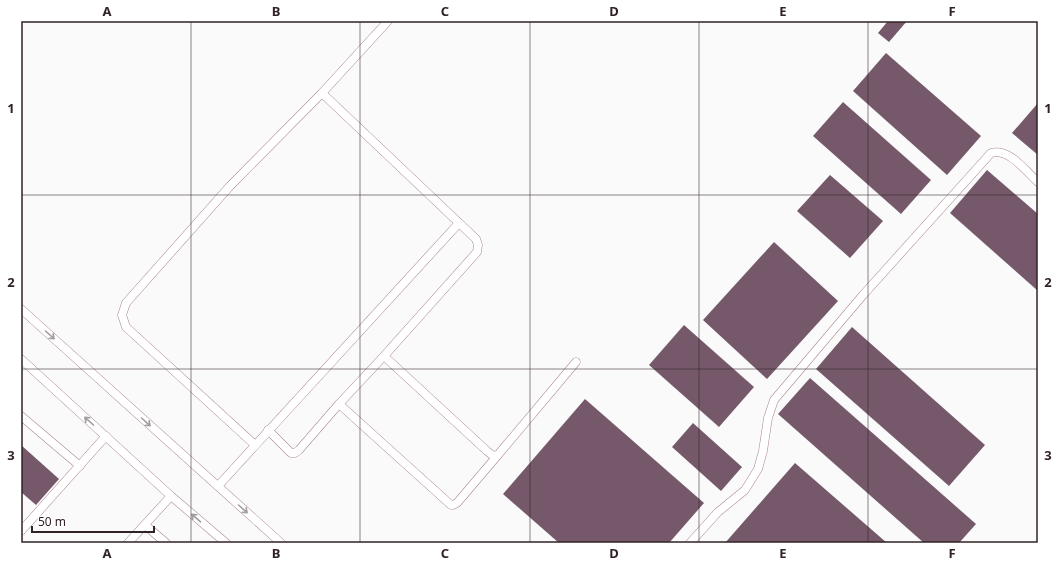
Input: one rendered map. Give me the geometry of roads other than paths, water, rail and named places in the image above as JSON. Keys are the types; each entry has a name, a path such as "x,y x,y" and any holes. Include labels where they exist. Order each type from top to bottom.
{"lane":[{"path":"255,445 126,327 122,314 126,303 230,186 322,93 388,21"},
{"path":"268,430 292,453 299,450 477,252 478,245 476,239 322,93"},
{"path":"690,543 718,512 745,490 758,469 763,451 768,418 774,400 863,295 991,153 1002,152 1013,159 1038,182"},
{"path":"218,486 459,223"},
{"path":"21,309 281,543"},
{"path":"384,356 487,451 492,455 497,456"},
{"path":"21,359 171,496 226,543"},
{"path":"339,404 453,505 457,503 576,362"},
{"path":"21,416 80,466"},
{"path":"21,531 106,436"},
{"path":"128,543 171,496"},
{"path":"145,525 166,543"}]}
